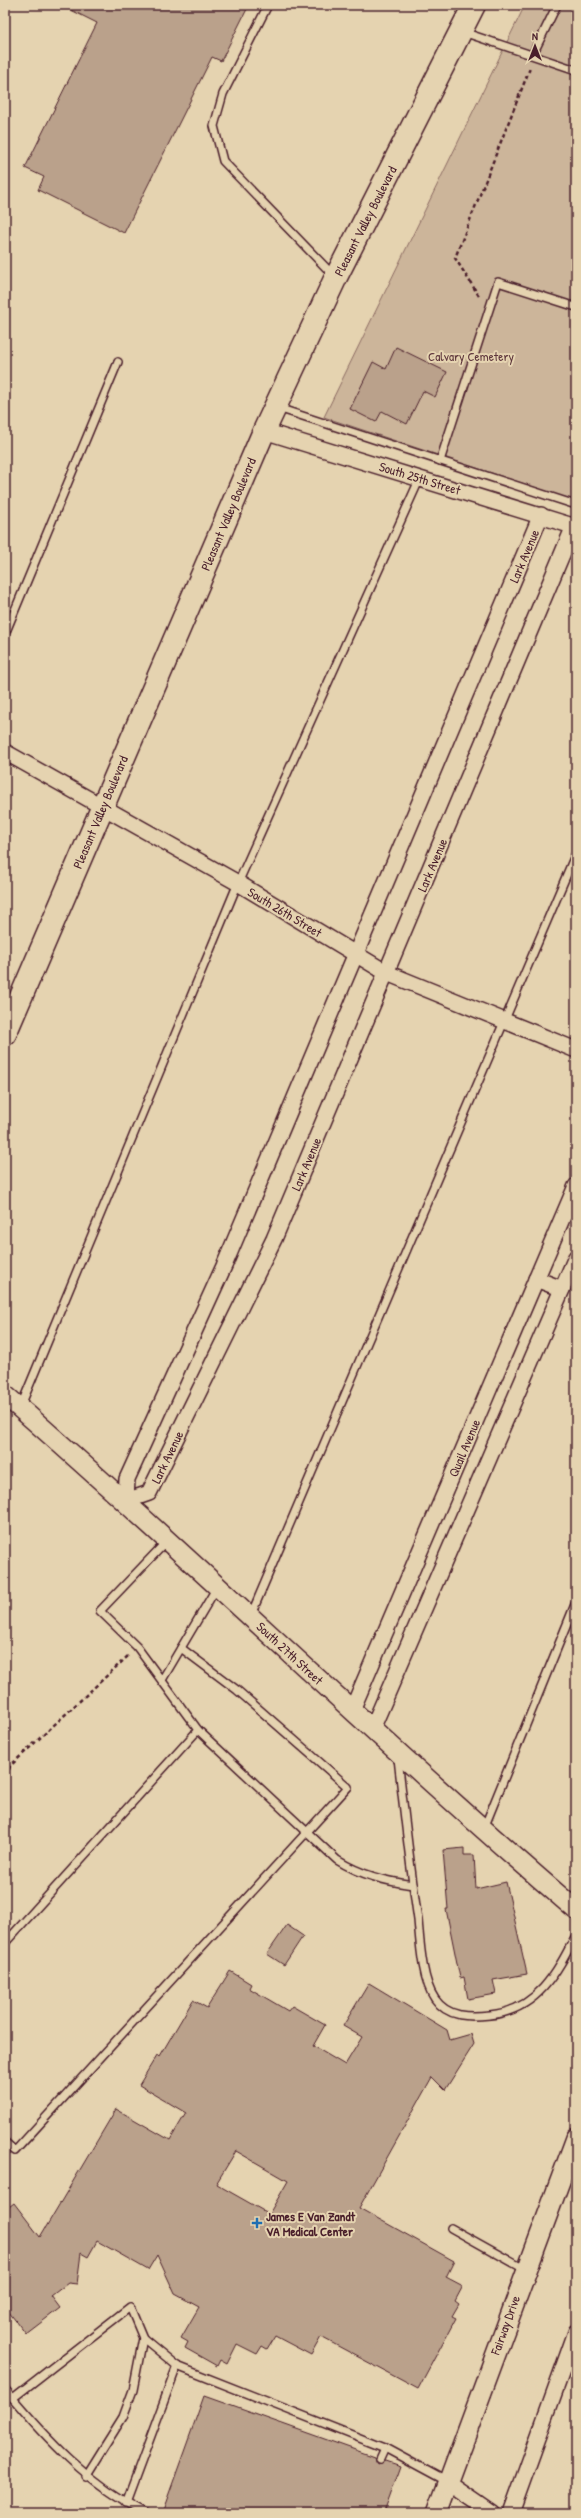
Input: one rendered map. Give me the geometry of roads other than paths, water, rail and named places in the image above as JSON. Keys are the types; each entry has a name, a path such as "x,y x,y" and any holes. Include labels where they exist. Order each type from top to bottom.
{"main road":[{"name":"Pleasant Valley Boulevard","path":"5,1034 264,431 336,277 474,5"}],"street":[{"name":"South 25th Street","path":"264,431 541,515 575,527"},
{"name":"Lark Avenue","path":"541,515 224,1266 127,1479 126,1501 149,1493 274,1239 575,527"},
{"name":"South 26th Street","path":"5,752 238,883 387,973 576,1050"},
{"name":"Quail Avenue","path":"352,1710 576,1186"},
{"name":"Quail Avenue","path":"372,1729 576,1257"},
{"path":"536,1279 562,1289"},
{"name":"South 27th Street","path":"5,1395 126,1501 483,1830 576,1910"},
{"name":"Fairway Drive","path":"437,2513 576,2138"},
{"path":"511,2513 576,2332"},
{"path":"448,2482 493,2513"}],"lane":[{"path":"268,5 223,94 214,126 223,160 336,277"},
{"path":"533,54 557,5"},
{"path":"461,31 533,54 576,70"},
{"path":"440,461 498,282 576,307"},
{"path":"5,634 118,362"},
{"path":"275,407 576,505"},
{"path":"20,1408 238,883 420,478"},
{"path":"250,1615 576,853"},
{"path":"168,1540 100,1611 137,1647 198,1730 337,1860 350,1868 382,1881 413,1885"},
{"path":"162,1680 218,1585"},
{"path":"483,1830 576,1602"},
{"path":"5,2142 15,2151 348,1787 237,1690 181,1648"},
{"path":"5,1943 198,1730"},
{"path":"398,1752 422,1953 434,1999 451,2013 473,2016 492,2015 508,2011 534,1996 557,1972 576,1935"},
{"path":"451,2228 526,2270"},
{"path":"12,2398 130,2307 143,2338 177,2366 385,2448 448,2482"},
{"path":"86,2476 129,2403 143,2338"},
{"path":"126,2503 177,2366"},
{"path":"5,2389 86,2476 126,2503 146,2513"},
{"path":"380,2459 385,2448"}],"place":[{"name":"James E Van Zandt VA Medical Center","path":"257,2223"}],"park label":[{"name":"Calvary Cemetery","path":"471,356"}]}
